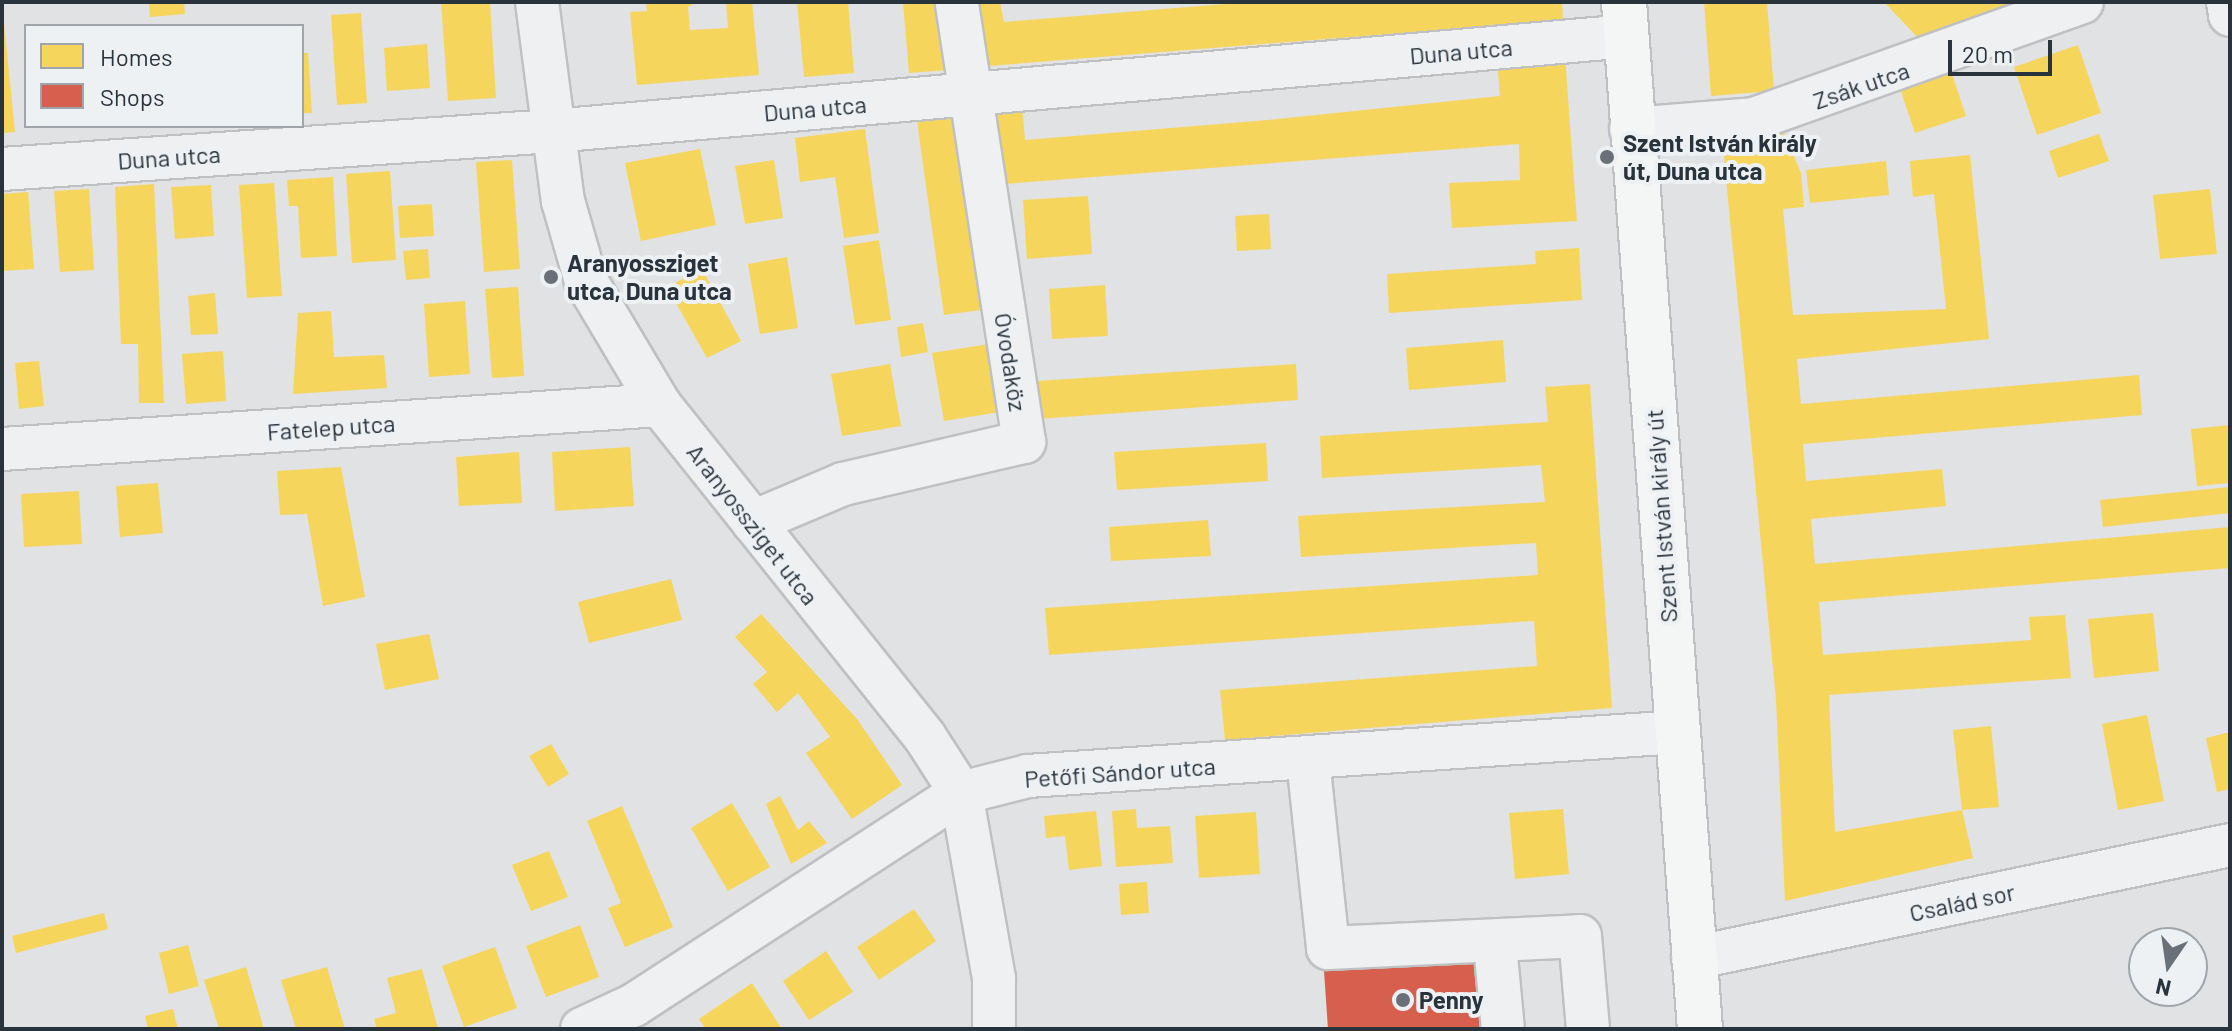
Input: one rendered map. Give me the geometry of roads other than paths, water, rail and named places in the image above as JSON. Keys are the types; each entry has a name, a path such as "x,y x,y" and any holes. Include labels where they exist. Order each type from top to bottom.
{"main road":[{"name":"Szent István király út","path":"1626,19 1631,129 1700,1029"}],"street":[{"name":"Aranyossziget utca","path":"537,2 553,131 586,281 660,405 961,793 994,979 994,1029"},
{"name":"Óvodaköz","path":"753,522 843,484 1024,442 967,95 957,2"},
{"name":"Zsák utca","path":"1631,129 1754,119 2082,2"},
{"path":"2228,2 2230,15"},
{"name":"Duna utca","path":"2,169 553,131 967,95 1626,19"},
{"name":"Fatelep utca","path":"2,449 660,405"},
{"name":"Petőfi Sándor utca","path":"582,1029 634,1005 961,793 1028,776 1308,760 1678,732"},
{"path":"1308,760 1328,948 1495,945 1580,936 1588,1029"},
{"name":"Család sor","path":"1693,958 2230,845"},
{"path":"1495,945 1503,1029"}],"place":[{"name":"Szent István király út, Duna utca","path":"1607,157"},
{"name":"Aranyossziget utca, Duna utca","path":"551,277"},
{"name":"Penny","path":"1403,1000"}]}
